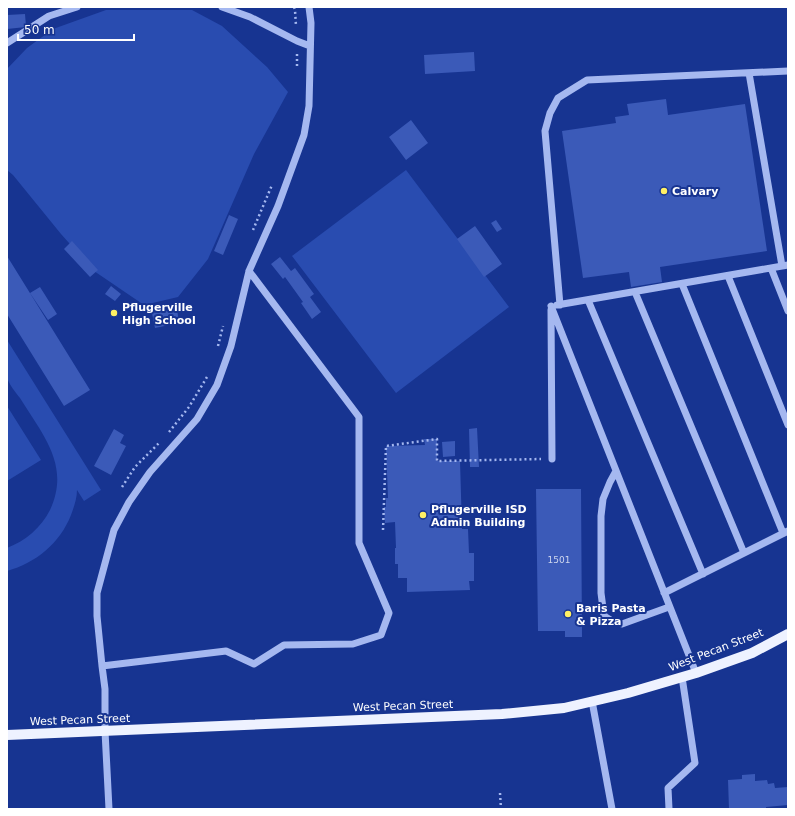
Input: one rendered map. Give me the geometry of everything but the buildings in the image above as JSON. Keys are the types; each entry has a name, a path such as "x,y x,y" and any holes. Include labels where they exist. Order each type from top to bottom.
{"main road":[{"name":"West Pecan Street","path":"7,735 502,714 564,708 628,693 696,674 752,652 788,634"}],"lane":[{"path":"7,43 49,16 77,7"},
{"path":"222,7 250,17 310,46"},
{"path":"109,809 105,731 105,690 97,616 97,593 114,530 129,502 150,472 197,419 217,385 231,346 249,271 278,206 304,135 309,106 311,23 309,7"},
{"path":"560,304 545,131 550,114 558,98 586,80 788,71"},
{"path":"551,306 785,266 749,73"},
{"path":"771,268 788,311"},
{"path":"102,666 226,651 254,664 284,645 352,644 381,636 389,613 359,543 358,417 249,271"},
{"path":"728,276 788,425"},
{"path":"664,593 786,532 682,284"},
{"path":"635,292 744,553"},
{"path":"588,300 703,574"},
{"path":"551,306 552,459"},
{"path":"551,306 696,674"},
{"path":"616,471 603,499 601,593 604,616 612,621 622,624 669,607"},
{"path":"669,809 668,788 695,764 682,677"},
{"path":"592,701 612,809"}],"path":[{"path":"294,7 296,26"},
{"path":"297,54 298,68"},
{"path":"252,234 272,185"},
{"path":"216,352 223,325"},
{"path":"167,434 189,407 209,371"},
{"path":"122,487 135,467 163,439"},
{"path":"383,530 386,446 436,439 437,461 552,459"},
{"path":"500,793 501,809"}],"shaded area":[{"path":"106,10 192,10 222,26 267,67 288,92 254,154 208,259 178,297 144,305 94,271 61,234 13,175 7,170 7,69 27,48 53,29"},
{"path":"406,170 509,307 396,393 292,256"},
{"path":"7,340 101,490 84,501 77,490 71,515 54,543 28,563 7,571 7,548 26,538 42,523 50,510 56,494 57,479 56,464 45,437 10,385 7,374"},
{"path":"7,406 41,460 7,481"}],"place":[{"name":"Calvary","path":"664,191"},
{"name":"Pflugerville High School","path":"114,313"},
{"name":"Pflugerville ISD Admin Building","path":"423,515"},
{"name":"Baris Pasta & Pizza","path":"568,614"}]}
